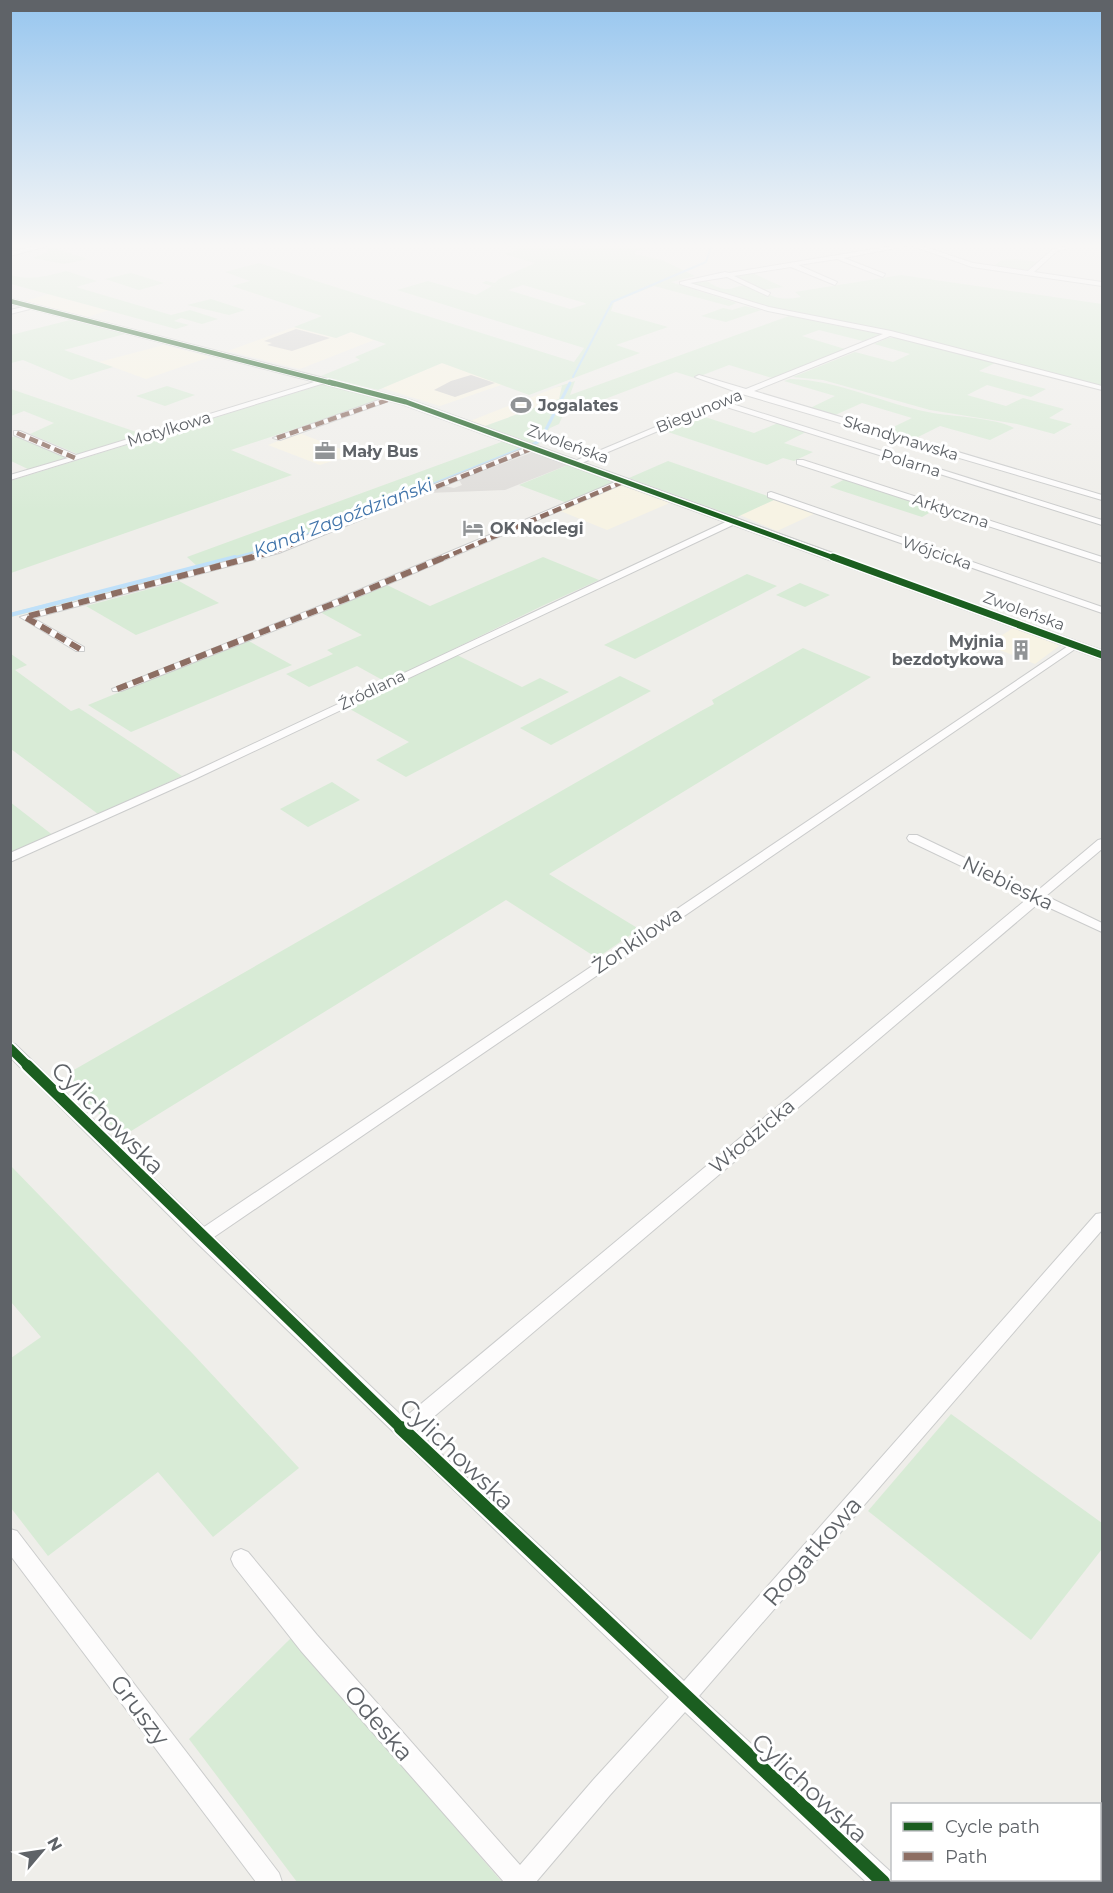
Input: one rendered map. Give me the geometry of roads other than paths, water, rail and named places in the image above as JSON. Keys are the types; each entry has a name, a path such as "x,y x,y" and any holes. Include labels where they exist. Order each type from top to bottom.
{"street":[{"name":"Zwoleńska","path":"141,334 393,398 1102,655"},
{"name":"Biegunowa","path":"574,463 888,334"},
{"path":"896,334 1102,388"},
{"name":"Skandynawska","path":"699,377 1102,498"},
{"name":"Motylkowa","path":"10,478 327,381"},
{"path":"277,438 393,398"},
{"name":"Polarna","path":"719,402 1102,523"},
{"path":"17,433 75,458"},
{"path":"80,650 25,617 276,551 529,446"},
{"name":"Arktyczna","path":"800,462 1102,560"},
{"path":"117,689 343,600 625,481"},
{"name":"Wójcicka","path":"771,495 1102,610"},
{"name":"Źródlana","path":"10,858 192,777 734,521"},
{"name":"Żonkilowa","path":"202,1237 1074,645"},
{"name":"Niebieska","path":"913,838 1102,928"},
{"name":"Włodzicka","path":"404,1430 1102,843"},
{"name":"Cylichowska","path":"10,1048 202,1237 404,1430 684,1697 884,1882"},
{"name":"Rogatkowa","path":"521,1882 1102,1219"},
{"name":"Gruszy","path":"10,1538 270,1882"},
{"name":"Odeska","path":"241,1558 309,1643 521,1882"}],"waterway":[{"name":"Kanał Zagoździański","path":"573,377 595,334"},
{"name":"Kanał Zagoździański","path":"230,559 279,546 536,443 541,439 570,383"},
{"name":"Kanał Zagoździański","path":"10,615 235,557"}],"place":[{"name":"Jogalates","path":"521,405"},
{"name":"Mały Bus","path":"325,451"},
{"name":"OK Noclegi","path":"473,528"},
{"name":"Myjnia bezdotykowa","path":"1021,650"}]}
